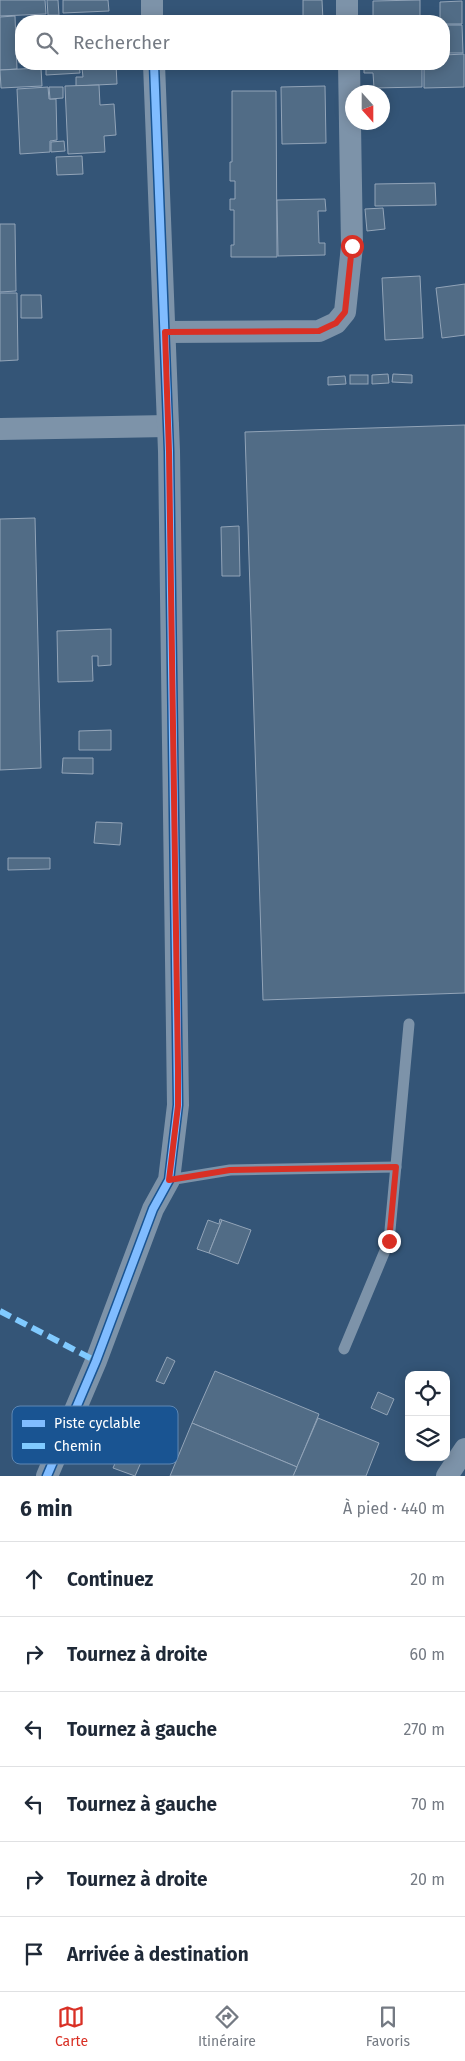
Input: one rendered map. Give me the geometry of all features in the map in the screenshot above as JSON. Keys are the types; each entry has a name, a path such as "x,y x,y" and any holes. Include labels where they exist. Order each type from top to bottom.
{"street":[{"path":"152,0 152,15"},
{"path":"347,0 347,15"},
{"path":"77,1406 96,1361 153,1209 169,1180 178,1106 168,426 154,70"},
{"path":"165,332 319,331 336,323 345,312 352,246 349,70"},
{"path":"0,429 168,426"},
{"path":"447,1476 465,1449"},
{"path":"47,1476 52,1464"}],"lane":[{"path":"344,1349 389,1241 409,1024"},
{"path":"169,1180 230,1170 396,1167"}],"building":[{"path":"0,0 45,0 46,14 0,16"},
{"path":"47,0 58,0 59,15 48,15"},
{"path":"63,0 108,0 109,11 63,13"},
{"path":"303,0 322,0 323,15 303,15"},
{"path":"420,0 420,15 373,15 373,1"},
{"path":"462,1 462,24 450,24 450,15 440,15 440,2"},
{"path":"15,16 15,69 0,70 0,17"},
{"path":"450,25 462,25 463,53 450,53"},
{"path":"464,54 464,87 424,88 424,70 450,70 450,55"},
{"path":"0,70 41,70 42,86 1,88"},
{"path":"46,70 80,70 80,73 46,75"},
{"path":"82,70 116,70 117,84 76,86 76,77 83,77"},
{"path":"364,70 422,70 422,87 390,88 390,85 374,85 373,73 364,73"},
{"path":"99,85 100,105 114,104 116,135 104,136 105,152 68,154 65,86"},
{"path":"325,86 326,143 282,144 281,87"},
{"path":"48,87 49,99 56,99 57,140 50,141 50,152 20,154 17,89"},
{"path":"49,87 63,87 63,98 50,99"},
{"path":"232,91 276,91 277,257 231,257 231,245 234,245 234,210 230,210 230,199 235,199 235,181 230,181 230,162 232,162"},
{"path":"64,141 65,151 51,152 51,142"},
{"path":"82,156 83,174 57,175 56,157"},
{"path":"435,183 436,205 375,206 375,184"},
{"path":"325,199 326,211 318,211 319,243 325,243 325,255 278,256 277,200"},
{"path":"383,208 385,229 367,231 365,209"},
{"path":"0,224 15,224 16,291 0,292"},
{"path":"420,276 423,338 385,340 382,278"},
{"path":"465,284 465,335 442,338 436,288"},
{"path":"0,293 17,293 18,360 0,361"},
{"path":"21,295 41,295 42,318 21,318"},
{"path":"388,374 389,383 372,384 372,375"},
{"path":"393,374 412,375 412,383 392,382"},
{"path":"350,375 368,375 368,384 350,384"},
{"path":"345,376 346,384 328,385 328,377"},
{"path":"465,425 465,993 263,1000 245,432"},
{"path":"35,518 41,768 0,770 0,519"},
{"path":"239,526 240,576 222,576 221,527"},
{"path":"111,629 111,665 98,666 98,656 92,656 93,681 58,682 57,631"},
{"path":"111,730 111,750 79,750 79,731"},
{"path":"63,758 93,758 93,774 62,773"},
{"path":"96,822 122,823 120,845 94,843"},
{"path":"8,858 50,858 50,869 8,870"},
{"path":"220,1219 222,1220 209,1253 197,1249 208,1220 219,1224"},
{"path":"222,1220 251,1230 238,1264 209,1253"},
{"path":"167,1357 175,1361 164,1384 156,1381"},
{"path":"215,1371 319,1414 297,1467 192,1423"},
{"path":"378,1392 394,1399 387,1415 371,1408"},
{"path":"318,1418 379,1443 366,1476 293,1476"},
{"path":"192,1423 297,1467 293,1476 170,1476 175,1464 178,1464 178,1457"},
{"path":"115,1464 140,1464 135,1476 113,1468"}],"marked path":[{"path":"0,1311 96,1361"}],"cycle path":[{"path":"77,1406 96,1361 153,1209 169,1180 178,1105 169,451 154,70"},
{"path":"47,1476 52,1464"}],"route":[{"path":"352,246 345,312 336,323 319,331 165,332 169,452 178,1070 178,1106 169,1180 230,1170 396,1167 389,1241"}]}
